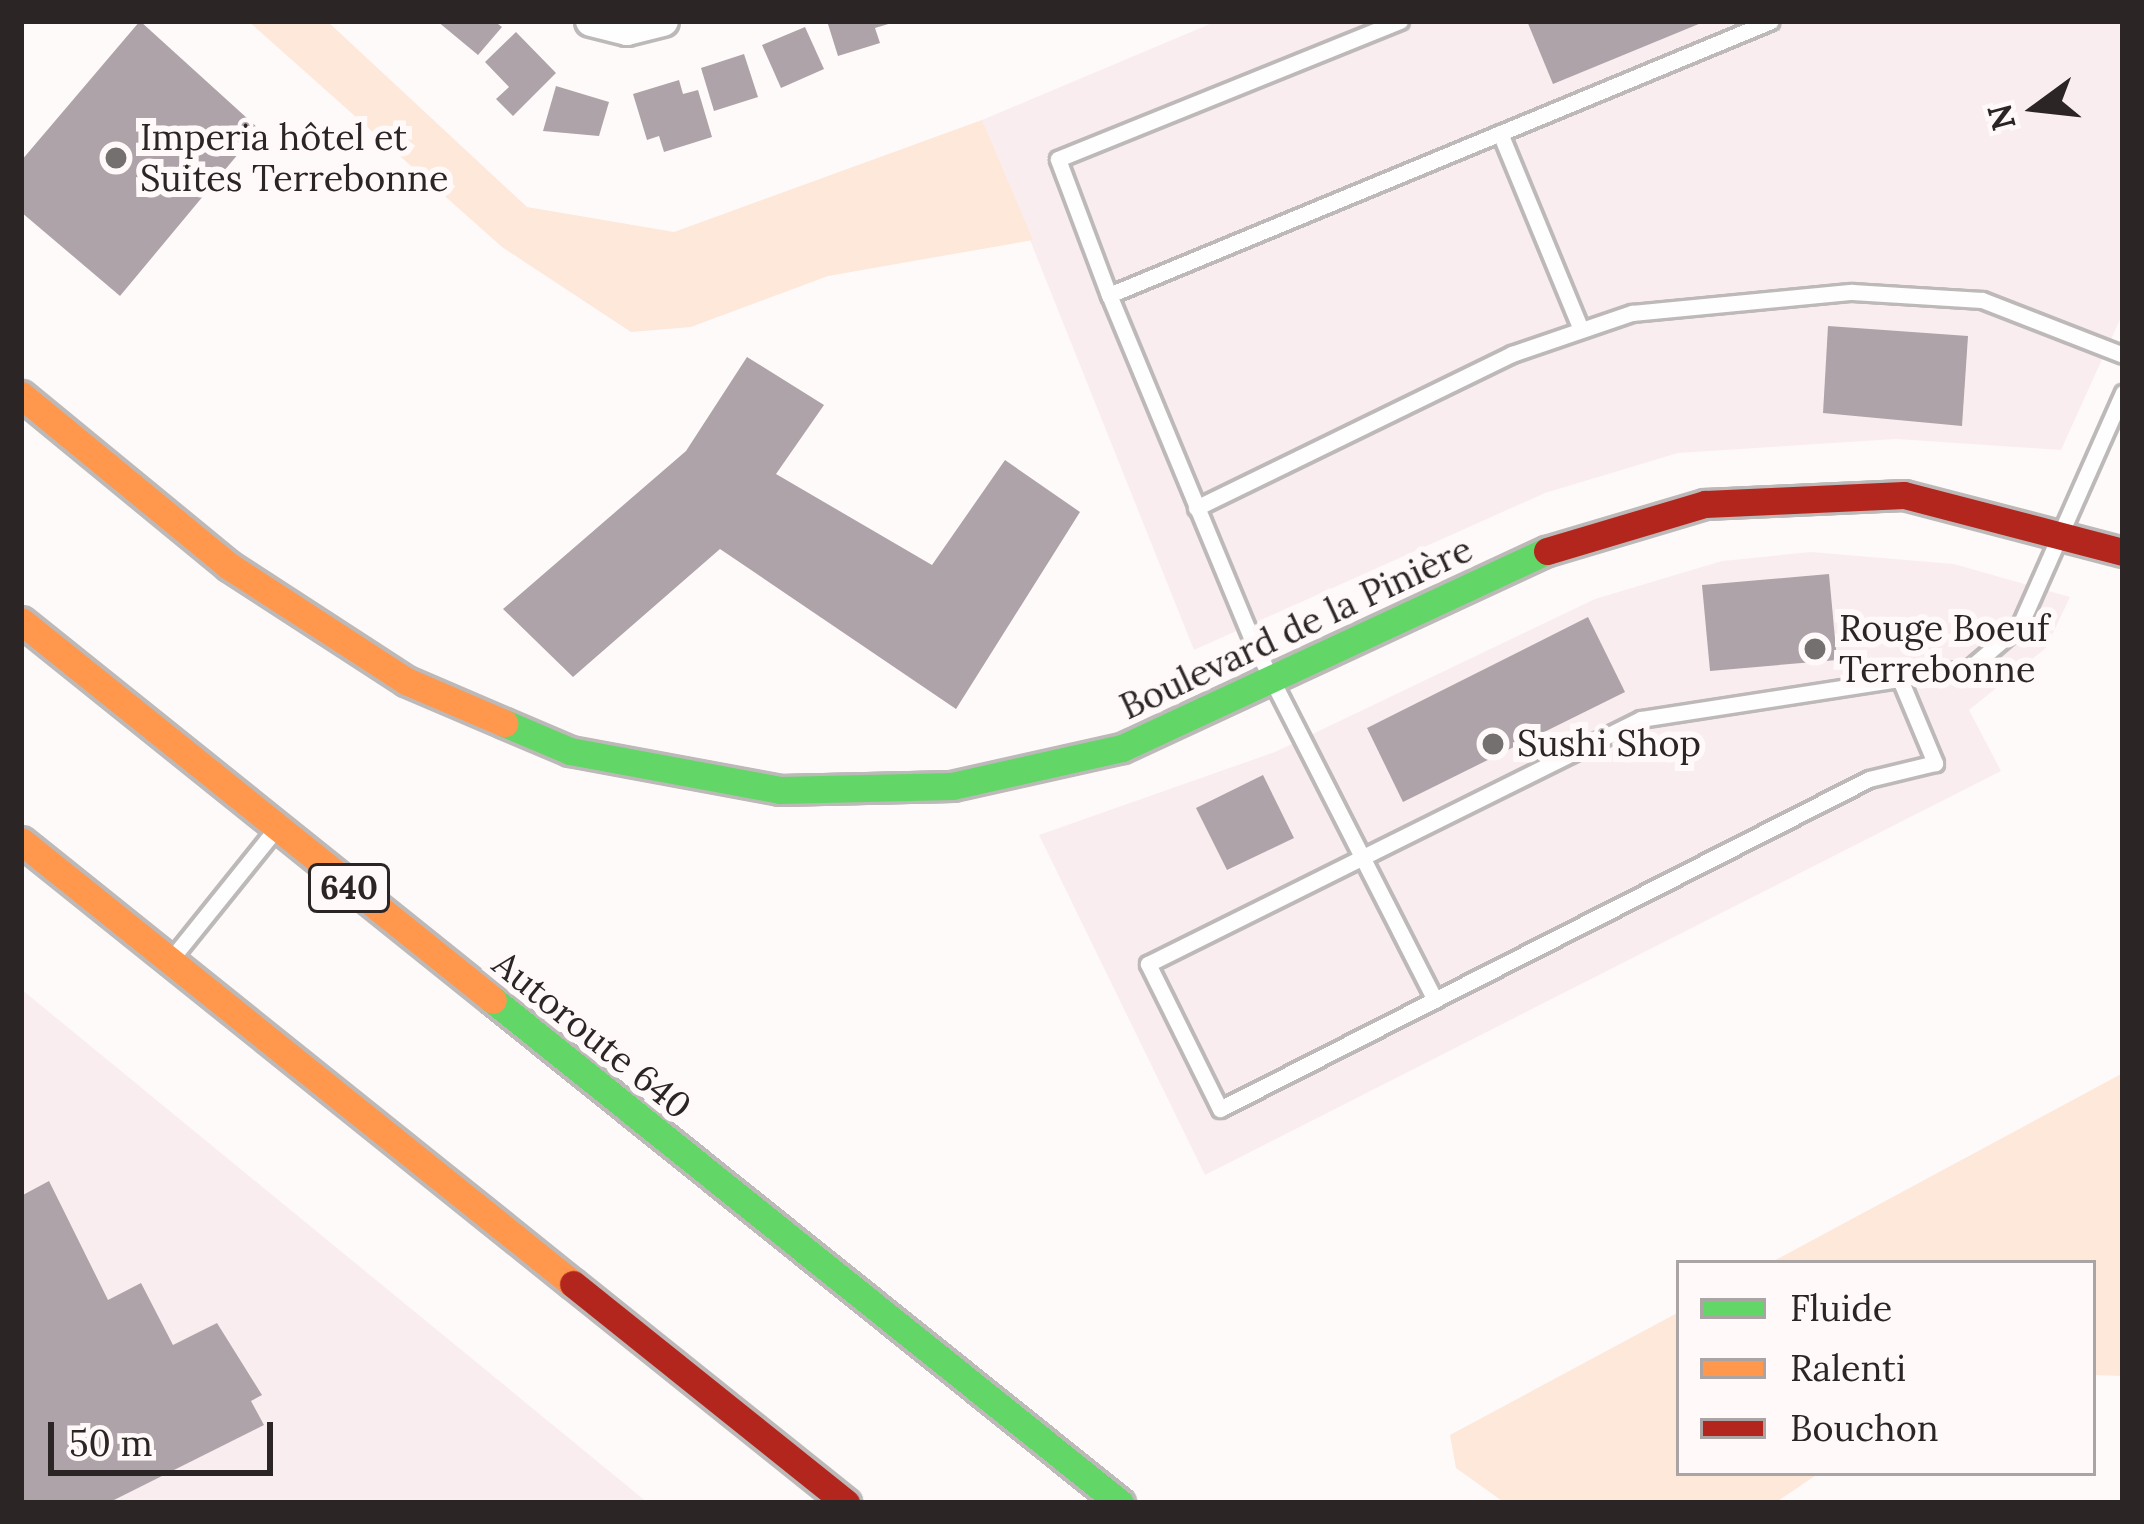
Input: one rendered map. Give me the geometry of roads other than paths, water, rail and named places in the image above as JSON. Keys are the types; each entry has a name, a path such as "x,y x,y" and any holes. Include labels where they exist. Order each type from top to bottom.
{"main road":[{"name":"Boulevard de la Pinière","path":"21,395 338,642 496,724 642,770 804,791 970,784 1150,740 1274,686 1552,549 1693,506 1878,493 2064,530 2123,552"},
{"name":"Autoroute 640","path":"21,621 1120,1503"},
{"path":"21,841 846,1503"}],"street":[{"path":"592,21 627,30 663,21"}],"lane":[{"path":"1400,21 1058,159 1196,508 1274,686 1435,1000"},
{"path":"1109,295 1771,21"},
{"path":"1500,133 1580,327"},
{"path":"1196,508 1580,327 1852,292 2000,304 2123,355"},
{"path":"1902,684 1936,763 1869,779 1220,1109 1148,964 1641,719 1955,675 2012,637 2123,393"},
{"path":"170,961 276,829"}],"place":[{"name":"Imperia hôtel et Suites Terrebonne","path":"116,158"},
{"name":"Rouge Boeuf Terrebonne","path":"1815,649"},
{"name":"Sushi Shop","path":"1493,744"}]}
